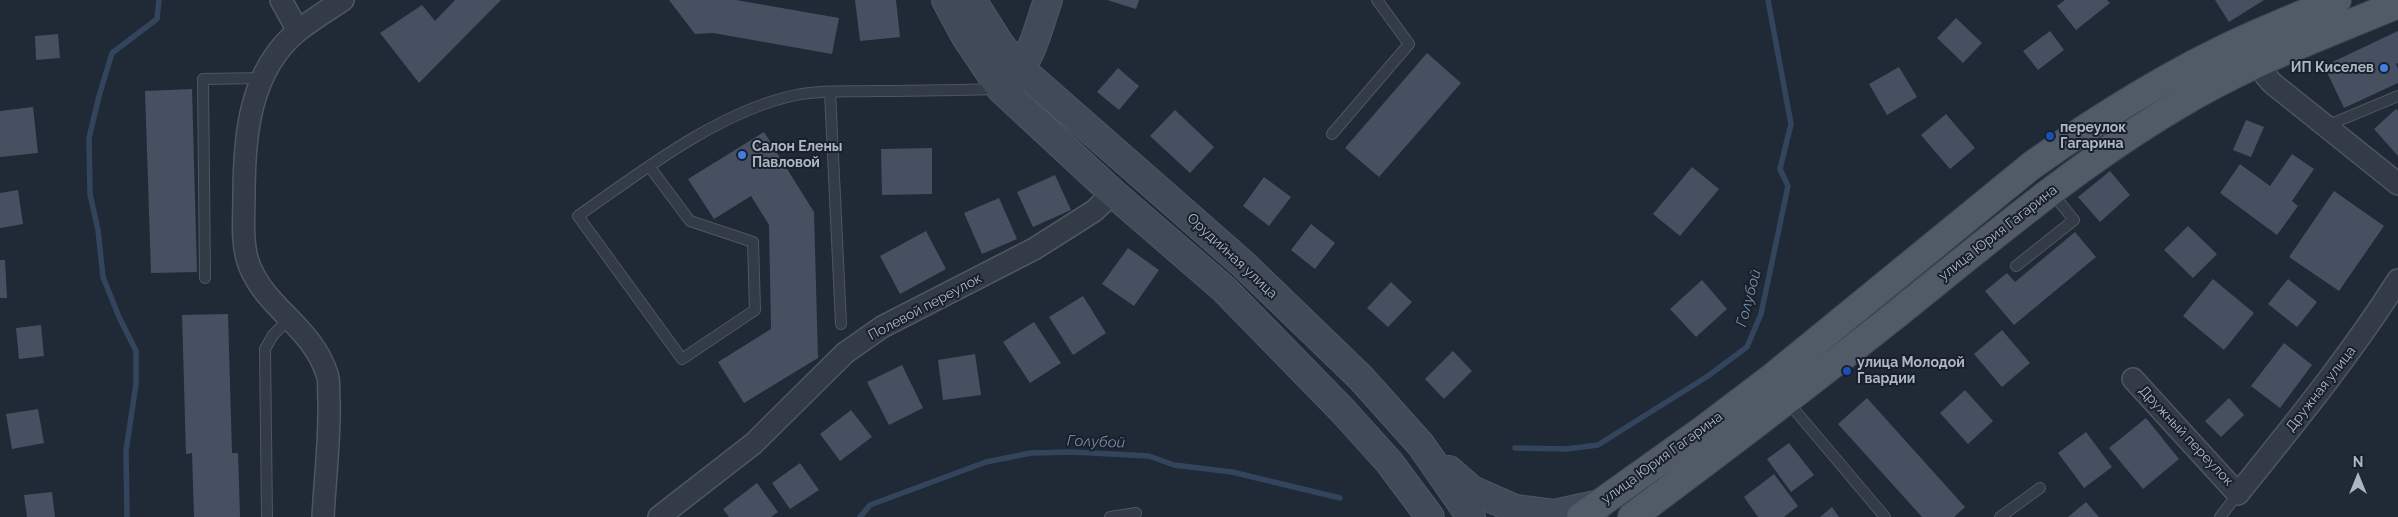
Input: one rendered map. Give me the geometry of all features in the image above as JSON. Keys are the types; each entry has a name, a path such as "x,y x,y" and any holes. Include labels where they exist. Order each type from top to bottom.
{"main road":[{"path":"946,0 966,37 1001,89 1113,193 1224,289 1343,410 1390,462 1430,517"},
{"name":"Орудийная улица","path":"972,0 1001,46 1022,70 1243,264 1360,378 1421,445 1471,517"},
{"path":"1001,89 1022,70 1048,0"},
{"name":"улица Юрия Гагарина","path":"1590,510 1703,430 1769,380 2031,166 2061,144 2171,77 2242,40 2338,0"},
{"name":"улица Юрия Гагарина","path":"1632,517 1788,402 2050,191 2114,145 2179,104 2256,64 2398,4"},
{"path":"1421,445 1472,490 1515,509 1554,514 1590,510"},
{"path":"1390,462 1410,517"}],"street":[{"path":"281,0 298,31"},
{"path":"323,517 329,418 328,375 313,343 266,294 250,267 244,233 244,175 248,126 257,88 273,58 298,31 343,0"},
{"path":"2242,40 2256,64 2272,83 2398,184"},
{"name":"Полевой переулок","path":"659,517 753,444 845,353 882,327 1034,250 1094,211 1113,193"},
{"name":"Дружная улица","path":"2238,494 2328,382 2366,330 2398,280"},
{"name":"Дружный переулок","path":"2133,379 2238,494"}],"lane":[{"path":"1332,134 1408,44 1377,0"},
{"path":"205,278 203,79 262,78"},
{"path":"649,166 690,221 753,242 755,310 682,359 578,216 649,166 730,118 797,95 830,92 1001,89"},
{"path":"830,92 841,324"},
{"path":"2326,126 2398,96"},
{"path":"2016,266 2074,220 2050,191"},
{"path":"267,517 265,349 273,335 290,318"},
{"path":"1788,402 1885,517"},
{"path":"2000,517 2040,488"},
{"path":"2220,517 2238,494"},
{"path":"1110,517 1136,513"}],"building":[{"path":"455,0 501,0 419,83 380,33 422,5 435,21"},
{"path":"669,0 736,0 839,18 832,54 713,33 695,34"},
{"path":"855,0 896,0 900,37 860,41"},
{"path":"1107,0 1139,0 1136,9"},
{"path":"2065,0 2107,0 2110,3 2076,30 2057,6"},
{"path":"2215,0 2264,0 2229,22"},
{"path":"1956,18 1982,43 1963,63 1937,38"},
{"path":"2050,31 2064,50 2038,70 2023,51"},
{"path":"2398,31 2398,63 2396,64 2398,83 2344,108 2324,66"},
{"path":"58,34 60,58 36,60 35,36"},
{"path":"1427,53 1461,83 1379,177 1345,148"},
{"path":"1899,67 1917,97 1887,115 1869,84"},
{"path":"1118,68 1139,86 1119,110 1097,92"},
{"path":"192,89 197,272 151,273 145,91"},
{"path":"33,107 38,153 0,157 0,111"},
{"path":"2396,109 2398,111 2398,156 2374,129"},
{"path":"1175,110 1214,147 1190,173 1150,136"},
{"path":"1946,114 1975,148 1950,169 1921,135"},
{"path":"2246,120 2264,127 2251,157 2233,150"},
{"path":"764,132 814,212 818,358 744,403 718,362 771,329 769,225 751,196 714,219 688,179"},
{"path":"932,148 932,194 882,195 881,149"},
{"path":"2292,154 2314,169 2292,201 2298,206 2277,235 2220,193 2240,164 2270,186"},
{"path":"1692,167 1719,189 1680,236 1653,214"},
{"path":"2110,171 2130,195 2100,222 2078,197"},
{"path":"1055,175 1071,210 1033,227 1017,192"},
{"path":"1264,177 1291,197 1269,226 1243,206"},
{"path":"18,190 23,224 0,228 0,193"},
{"path":"2334,191 2384,226 2339,291 2289,257"},
{"path":"999,198 1017,239 982,254 964,213"},
{"path":"1311,224 1335,243 1315,269 1291,250"},
{"path":"2188,226 2217,254 2193,278 2164,250"},
{"path":"926,231 946,269 900,294 880,256"},
{"path":"2075,232 2096,257 2014,325 1985,291 2007,273 2015,282"},
{"path":"1128,248 1159,270 1134,306 1102,284"},
{"path":"0,260 5,260 7,298 0,298"},
{"path":"2213,279 2254,313 2224,350 2183,316"},
{"path":"2288,279 2317,302 2297,327 2268,304"},
{"path":"1702,280 1727,309 1696,337 1670,309"},
{"path":"1391,282 1412,302 1388,327 1367,308"},
{"path":"1083,296 1106,333 1073,355 1049,317"},
{"path":"228,314 232,453 238,453 240,517 194,517 192,453 186,454 182,315"},
{"path":"1034,322 1061,363 1030,383 1003,342"},
{"path":"41,325 44,356 19,359 16,328"},
{"path":"2002,330 2030,363 2002,387 1974,354"},
{"path":"2284,343 2312,365 2280,408 2251,386"},
{"path":"1453,351 1472,371 1444,399 1425,379"},
{"path":"975,354 981,395 943,400 938,360"},
{"path":"902,365 923,408 889,425 867,382"},
{"path":"1965,390 1993,421 1968,444 1940,413"},
{"path":"1867,398 1965,507 1954,517 1922,517 1838,424"},
{"path":"2229,398 2244,415 2221,437 2205,421"},
{"path":"38,409 44,443 12,449 6,414"},
{"path":"851,410 872,437 840,461 820,434"},
{"path":"2146,418 2179,459 2143,489 2109,448"},
{"path":"2086,432 2112,467 2084,488 2058,453"},
{"path":"1789,443 1814,475 1791,492 1767,459"},
{"path":"800,463 819,490 790,509 772,483"},
{"path":"1774,474 1798,506 1784,517 1758,517 1744,497"},
{"path":"757,483 778,512 771,517 729,517 723,509"},
{"path":"52,492 55,517 27,517 24,495"},
{"path":"2086,502 2099,517 2068,517"},
{"path":"1832,507 1839,517 1820,517"}],"waterway":[{"path":"127,517 126,451 136,384 136,351 119,317 103,277 98,230 90,194 89,138 112,53 157,19 159,0"},
{"name":"Голубой","path":"1515,448 1566,449 1598,445 1708,376 1747,347 1761,314 1788,186 1780,169 1791,124 1768,0"},
{"name":"Голубой","path":"860,517 870,505 986,462 1031,453 1073,452 1149,456 1174,465 1232,472 1340,498"}],"place":[{"name":"ИП Киселев","path":"2384,68"},
{"name":"переулок Гагарина","path":"2050,136"},
{"name":"Салон Елены Павловой","path":"742,155"},
{"name":"улица Молодой Гвардии","path":"1847,371"}]}
